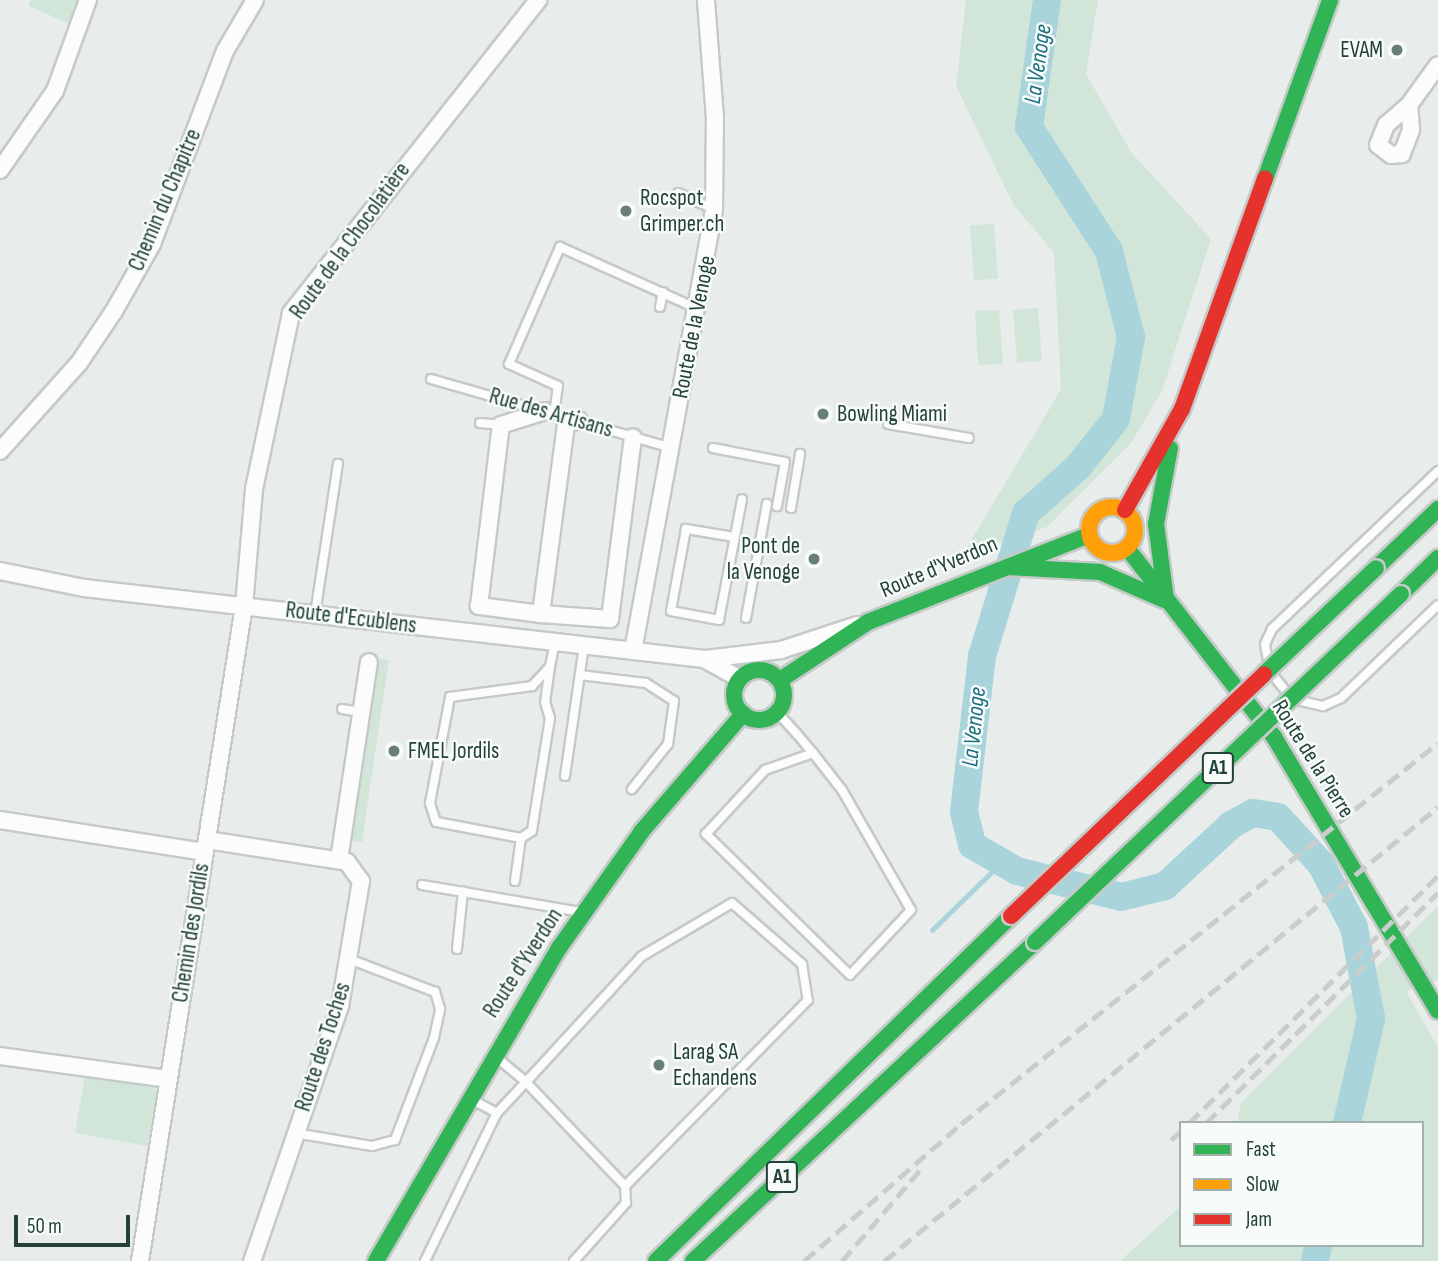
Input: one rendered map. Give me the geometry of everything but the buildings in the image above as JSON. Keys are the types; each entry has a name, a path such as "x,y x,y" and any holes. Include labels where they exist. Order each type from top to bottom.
{"main road":[{"path":"1167,601 1156,524 1171,435 1330,0"},
{"path":"1125,510 1171,435"},
{"path":"1100,509 1125,510 1135,526 1127,548 1102,551 1089,535 1100,509"},
{"name":"A1","path":"656,1261 1011,916 1438,509"},
{"name":"Route d'Yverdon","path":"780,680 868,622 998,566 1089,535"},
{"name":"Route de la Pierre","path":"1127,548 1218,663 1290,762 1438,1011"},
{"name":"A1","path":"693,1261 1035,942 1438,558"},
{"path":"998,566 1100,572 1167,601"},
{"path":"765,671 780,680 784,693 777,712 756,720 743,714 734,693 740,679 765,671"},
{"name":"Route d'Yverdon","path":"376,1261 492,1054 582,913 664,804 743,714"}],"street":[{"path":"0,170 55,91 88,0"},
{"name":"Chemin du Chapitre","path":"0,451 79,363 114,311 152,244 225,51 255,0"},
{"name":"Route de la Chocolatière","path":"244,606 254,489 292,313 538,0"},
{"name":"Route de la Venoge","path":"633,651 698,309 714,209 715,118 706,0"},
{"path":"1409,106 1438,65"},
{"path":"550,413 501,425 479,606 610,619 633,437"},
{"path":"541,614 566,424 579,420"},
{"name":"Route d'Ecublens","path":"0,571 33,582 704,659 781,650 868,622"},
{"name":"Chemin des Jordils","path":"141,1261 244,606"},
{"name":"Route d'Ecublens","path":"704,659 740,679"},
{"path":"0,820 339,860 369,662"},
{"name":"Route des Toches","path":"252,1261 340,1006 361,881 354,865 339,860"},
{"path":"0,1056 168,1079"}],"lane":[{"path":"678,193 714,209"},
{"path":"550,413 558,386 509,364 559,247 698,309"},
{"path":"660,307 663,292"},
{"name":"Rue des Artisans","path":"432,379 671,448"},
{"path":"480,423 501,425"},
{"path":"888,424 970,438"},
{"path":"713,448 785,462 777,506"},
{"path":"791,508 800,454"},
{"path":"315,614 338,464"},
{"path":"1438,471 1272,629 1265,644 1271,672 1292,699 1323,706 1341,698 1438,605"},
{"path":"734,537 686,528 671,611 719,620 742,499"},
{"path":"746,618 767,503"},
{"path":"515,881 521,838 533,827 550,718 545,702 555,642"},
{"path":"565,776 584,645"},
{"path":"521,838 443,827 433,817 446,706 464,690 519,691 550,667"},
{"path":"580,675 646,683 674,701 668,744 632,789"},
{"path":"342,709 361,712"},
{"path":"777,712 813,753 842,790 911,910 850,975 706,834 765,770 813,753"},
{"path":"422,885 582,913"},
{"path":"457,949 463,891"},
{"path":"425,1261 497,1113 642,956 732,903 802,964 808,1000 625,1186"},
{"name":"Route des Toches","path":"295,1133 373,1146 395,1140 434,1038 440,1009 435,992 349,960"},
{"path":"492,1054 526,1082 625,1186 626,1203 574,1261"},
{"path":"467,1097 497,1113"}],"green space":[{"path":"30,0 86,0 76,27 29,6"},
{"path":"966,0 1098,0 1086,74 1131,152 1211,239 1162,391 1131,443 1047,527 963,554 1061,389 1054,253 1013,204 956,86"},
{"path":"994,224 998,279 974,280 970,225"},
{"path":"1038,308 1042,361 1017,363 1013,310"},
{"path":"999,310 1003,364 978,365 975,311"},
{"path":"370,657 389,660 362,842 342,839"},
{"path":"1438,906 1438,980 1406,991 1438,1047 1438,1261 1120,1261 1179,1208 1179,1247 1424,1247 1424,1121 1237,1121 1241,1103"},
{"path":"85,1075 151,1084 157,1091 147,1146 75,1133"}],"waterway":[{"name":"La Venoge","path":"1047,0 1029,127 1109,251 1131,337 1116,419 1078,467 1026,513 982,656 964,812 972,845 1017,871 1121,897 1165,886 1231,825 1253,813 1278,817 1321,864 1354,927 1371,1019 1347,1121"},
{"path":"932,930 1002,862"},
{"name":"La Venoge","path":"1315,1261 1318,1247"}],"railway":[{"path":"804,1261 961,1124 1438,743"},
{"path":"884,1261 1438,807"},
{"path":"1191,1121 1438,876"},
{"path":"1208,1121 1438,893"},
{"path":"1171,1140 1179,1133"},
{"path":"842,1261 920,1170"}],"traffic: fast":[{"path":"1265,179 1330,0"},
{"path":"1166,599 1156,524 1170,448"},
{"path":"1376,568 1438,509"},
{"path":"780,680 868,622 1089,535"},
{"path":"1127,548 1274,737 1438,1011"},
{"path":"1401,594 1438,558"},
{"path":"1007,567 1100,572 1164,600"},
{"path":"1264,674 1376,568"},
{"path":"1035,942 1401,594"},
{"path":"759,670 777,677 784,695 777,713 759,720 741,713 734,695 741,677 759,670"},
{"path":"376,1261 559,948 642,831 743,714"},
{"path":"656,1261 1011,916"},
{"path":"693,1261 1035,942"}],"traffic: slow":[{"path":"1112,507 1129,513 1135,530 1129,547 1112,553 1095,547 1089,530 1095,513 1112,507"}],"traffic: jam":[{"path":"1125,510 1182,409 1265,179"},
{"path":"1011,916 1264,674"}],"place":[{"name":"EVAM","path":"1397,50"},
{"name":"Rocspot Grimper.ch","path":"626,211"},
{"name":"Bowling Miami","path":"823,414"},
{"name":"Pont de la Venoge","path":"814,559"},
{"name":"FMEL Jordils","path":"394,751"},
{"name":"Larag SA Echandens","path":"659,1065"}]}
